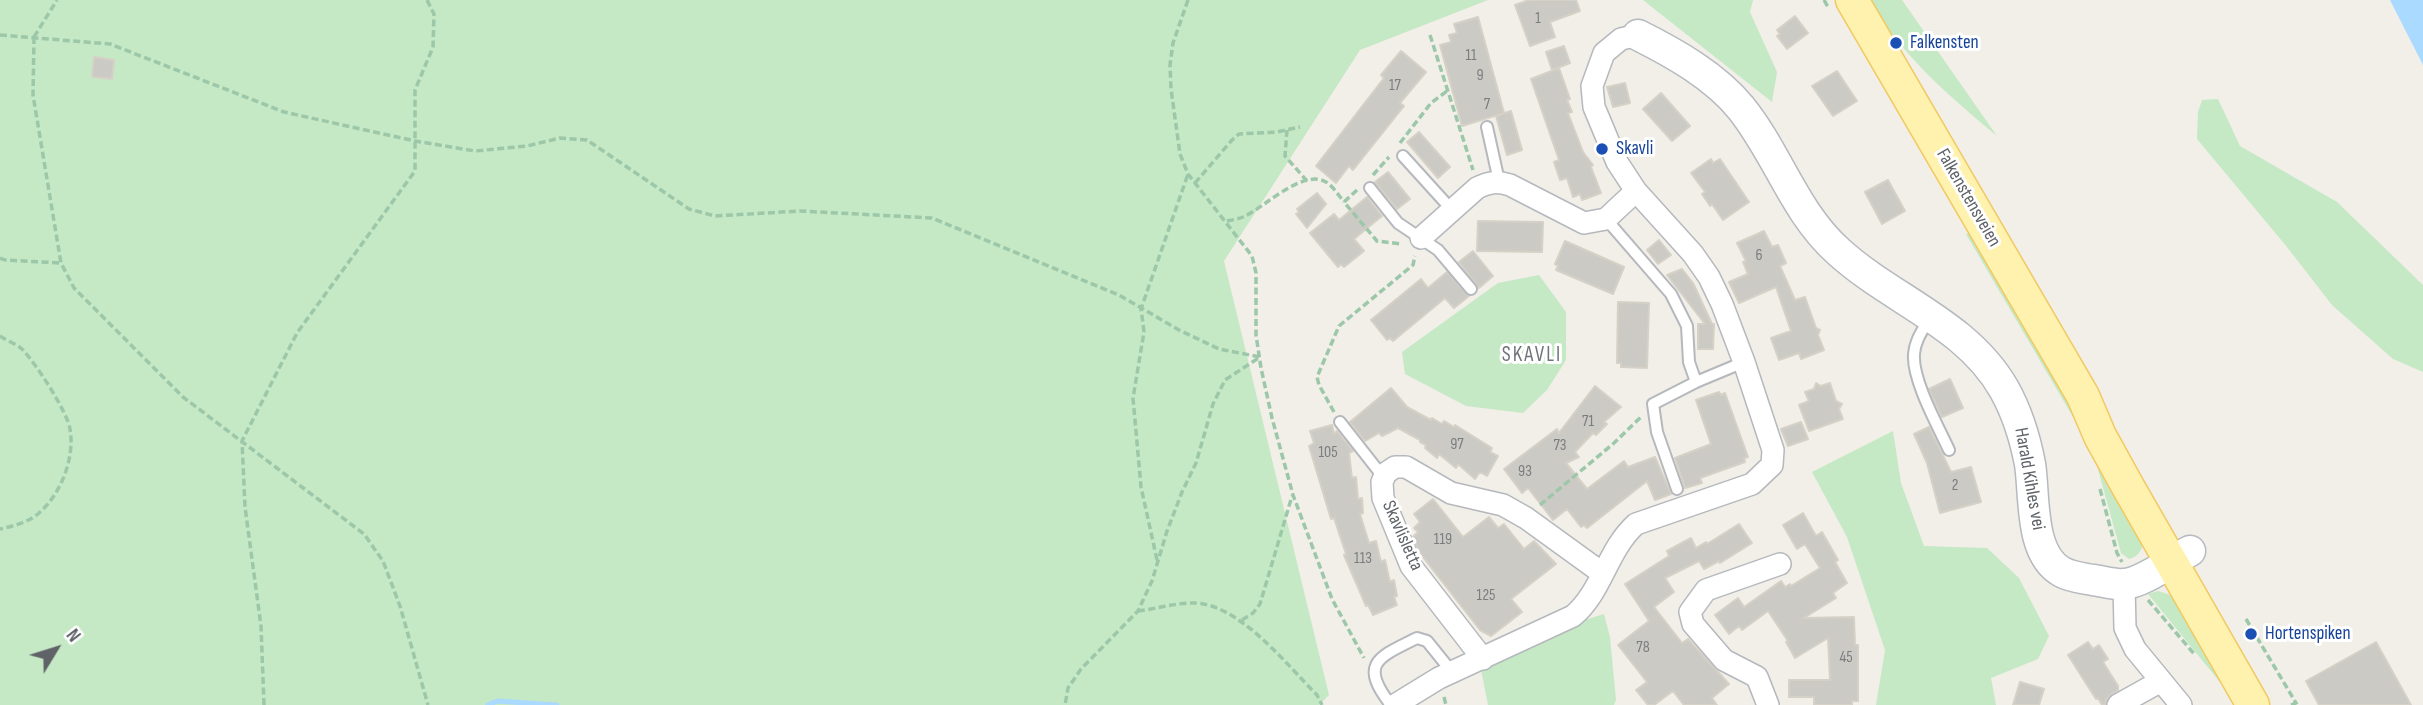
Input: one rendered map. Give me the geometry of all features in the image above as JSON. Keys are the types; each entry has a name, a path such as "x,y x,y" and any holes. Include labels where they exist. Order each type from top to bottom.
{"main road":[{"name":"Falkenstensveien","path":"1841,6 2083,396 2131,457 2253,705"},
{"name":"Falkenstensveien","path":"2180,556 2290,705"}],"street":[{"path":"1393,705 1452,672 1573,616 1593,594 1626,533 1636,524 1752,484 1772,465 1773,450 1744,362 1709,277 1693,254 1636,191 1617,162 1594,107 1592,86 1604,53 1621,38 1638,35"},
{"name":"Harald Kihles vei","path":"1638,35 1664,49 1721,89 1749,120 1801,208 1825,239 1860,270 1931,316 1970,347 2004,388 2024,436 2036,528 2049,560 2061,571 2080,578 2128,583"},
{"path":"1421,237 1452,210 1490,184 1584,223 1606,219 1636,191"},
{"name":"Skavlisletta","path":"1483,659 1412,566 1383,498 1382,482 1395,467 1406,467 1451,493 1503,505 1526,518 1602,573"},
{"path":"2180,556 2128,583 2125,628 2135,649 2181,705"},
{"path":"1768,705 1757,677 1724,660 1693,624 1690,612 1706,590 1780,564"},
{"path":"2118,705 2161,681"}],"lane":[{"path":"1487,128 1490,184"},
{"path":"1404,156 1452,210"},
{"path":"1367,185 1398,223 1438,250 1471,289"},
{"path":"1606,219 1671,294 1686,326 1689,362 1696,382"},
{"path":"1931,316 1919,337 1914,355 1923,396 1949,450"},
{"path":"1677,489 1657,432 1653,404 1744,362"},
{"path":"1340,422 1384,478"},
{"path":"1393,705 1381,692 1373,676 1376,663 1385,654 1417,638 1427,641 1452,672"}],"path":[{"path":"57,0 34,37 33,95 61,263 74,288 183,397 364,534 383,561 400,606 428,705"},
{"path":"264,705 261,626 245,507 242,441 297,333 415,171 415,90 433,47 434,14 427,0"},
{"path":"1188,0 1173,43 1170,65 1180,154 1188,174 1252,256 1256,274 1256,335 1272,418 1293,495 1332,599 1373,676"},
{"path":"1824,0 1841,6"},
{"path":"0,35 110,44 284,112 415,141 475,151 527,146 560,138 587,140 689,209 715,216 800,211 932,218 1119,295 1219,349 1260,358"},
{"path":"1430,35 1474,173 1490,184"},
{"path":"1345,202 1367,185 1431,103 1447,91"},
{"path":"1195,183 1239,134 1300,127"},
{"path":"1287,130 1284,156 1307,181"},
{"path":"1158,562 1141,487 1133,398 1144,332 1142,309 1188,174"},
{"path":"1227,221 1243,217 1259,208 1286,187 1318,179 1326,182 1377,241 1401,244 1421,237"},
{"path":"1340,422 1319,385 1317,377 1322,361 1339,326 1413,265 1421,237"},
{"path":"0,258 61,263"},
{"path":"0,336 22,348 46,380 70,428 69,459 59,489 39,513 18,525 0,530"},
{"path":"1065,705 1068,688 1081,668 1138,611 1152,581 1182,492 1196,463 1213,404 1225,380 1260,358"},
{"path":"1526,518 1614,443 1653,404"},
{"path":"2098,483 2128,583 2200,661"},
{"path":"1242,620 1260,604 1293,495"},
{"path":"1138,611 1192,603 1217,606 1242,620 1317,695 1322,705"},
{"path":"2246,619 2290,705"}],"green space":[{"path":"0,0 1488,0 1360,50 1224,261 1329,695 1319,705 0,705"},
{"path":"1643,0 1753,0 1750,12 1777,72 1772,102"},
{"path":"1869,0 1902,0 1997,136 1911,57"},
{"path":"2218,99 2240,146 2337,202 2423,285 2423,372 2393,359 2332,305 2197,139 2198,112 2202,100"},
{"path":"1975,231 2144,539 2140,552 2133,558 2129,559 2121,553 2096,462 2087,441 1966,234"},
{"path":"1539,275 1566,312 1566,360 1547,390 1523,413 1466,406 1405,374 1402,352 1498,283"},
{"path":"1893,431 1901,483 1924,546 1987,548 2019,578 2049,636 2038,659 1991,678 1996,705 1876,705 1885,650 1847,537 1812,472"},
{"path":"2158,591 2183,603 2235,705 2224,687 2148,594"},
{"path":"1604,614 1610,637 1616,700 1614,705 1488,705 1481,670 1578,622"}],"water":[{"path":"2390,0 2423,0 2423,65"}],"building":[{"path":"1529,0 1576,0 1580,11 1550,22 1555,37 1530,46 1515,5"},
{"path":"1795,16 1808,33 1787,49 1777,36 1780,34 1777,30"},
{"path":"1478,17 1504,113 1462,126 1440,45 1451,42 1449,35 1457,33 1454,24"},
{"path":"1564,46 1570,63 1552,70 1546,52"},
{"path":"1401,51 1426,72 1400,103 1404,106 1353,170 1349,166 1336,183 1316,166 1384,78 1381,75"},
{"path":"94,57 114,60 112,79 92,77"},
{"path":"1559,68 1570,99 1567,100 1572,112 1568,113 1583,152 1593,165 1591,167 1601,193 1582,200 1580,194 1573,197 1567,178 1560,180 1554,162 1559,160 1531,79"},
{"path":"1837,71 1857,101 1833,116 1812,86"},
{"path":"1625,83 1630,103 1613,107 1607,87"},
{"path":"1661,93 1690,126 1672,141 1643,109"},
{"path":"1511,111 1522,150 1507,155 1496,116"},
{"path":"1419,132 1450,167 1438,178 1407,142"},
{"path":"1711,159 1713,163 1720,159 1749,202 1723,220 1712,204 1710,206 1702,194 1705,192 1691,173"},
{"path":"1388,172 1410,199 1397,209 1375,182"},
{"path":"1888,180 1905,211 1882,224 1865,192"},
{"path":"1317,193 1326,204 1307,228 1296,214 1299,212 1297,209"},
{"path":"1367,197 1382,216 1354,239 1364,251 1344,267 1341,264 1338,267 1310,233 1334,214 1339,220"},
{"path":"1478,221 1543,222 1542,252 1477,251"},
{"path":"1764,231 1772,247 1778,245 1786,263 1780,266 1795,300 1805,297 1816,328 1820,330 1818,335 1824,350 1801,359 1799,353 1779,360 1771,338 1791,331 1776,287 1739,303 1729,282 1748,274 1743,262 1746,261 1737,243"},
{"path":"1659,240 1671,255 1658,264 1647,250"},
{"path":"1565,241 1624,267 1613,294 1556,270 1558,266 1555,264"},
{"path":"1473,251 1493,276 1479,288 1459,262"},
{"path":"1682,269 1693,283 1714,324 1713,349 1698,349 1698,324 1705,324 1667,275"},
{"path":"1447,272 1469,296 1454,308 1445,298 1393,341 1390,338 1387,340 1371,320 1421,279 1428,288"},
{"path":"1618,302 1649,303 1647,368 1621,367 1621,363 1617,363"},
{"path":"1950,379 1963,408 1942,417 1929,389"},
{"path":"1816,383 1821,386 1830,383 1836,401 1842,404 1839,409 1843,419 1809,431 1799,405 1809,401 1805,392 1814,389"},
{"path":"1595,386 1621,407 1604,422 1607,424 1596,435 1593,433 1575,452 1579,457 1566,463 1587,489 1624,461 1628,467 1655,457 1671,494 1655,500 1647,481 1587,528 1584,525 1581,527 1567,509 1553,520 1528,488 1522,493 1504,469 1557,429 1559,433"},
{"path":"1391,388 1407,407 1431,420 1432,418 1442,424 1444,421 1454,427 1455,425 1492,448 1490,452 1498,456 1487,476 1480,472 1475,479 1458,464 1456,468 1439,454 1437,458 1420,440 1398,428 1382,436 1379,433 1365,441 1350,422"},
{"path":"1719,392 1721,395 1725,393 1748,457 1744,458 1745,462 1700,478 1702,483 1685,488 1675,458 1711,444 1696,400"},
{"path":"1801,422 1808,439 1788,446 1781,429"},
{"path":"1332,425 1334,434 1337,431 1353,451 1349,453 1352,478 1356,477 1358,499 1362,498 1363,513 1360,514 1369,543 1376,541 1381,562 1385,560 1390,582 1394,580 1397,605 1373,615 1368,605 1366,606 1344,555 1346,554 1334,518 1331,519 1309,446 1314,443 1310,431"},
{"path":"1929,427 1951,472 1971,467 1981,502 1940,513 1927,463 1914,434"},
{"path":"1433,499 1463,537 1489,517 1498,528 1504,524 1524,549 1534,541 1556,564 1511,599 1522,612 1491,636 1480,630 1419,552 1413,537 1418,532 1414,528 1420,522 1414,514"},
{"path":"1803,513 1816,536 1822,532 1847,583 1833,593 1836,598 1804,618 1854,617 1855,645 1858,645 1858,701 1852,701 1852,705 1814,705 1814,697 1789,697 1789,680 1830,680 1828,638 1795,658 1786,642 1788,641 1768,611 1742,630 1739,626 1729,634 1715,615 1738,598 1744,607 1781,581 1785,587 1790,584 1791,586 1820,568 1805,544 1797,549 1783,525"},
{"path":"1739,524 1752,543 1720,563 1719,561 1704,569 1699,561 1665,578 1674,592 1654,607 1682,643 1688,639 1729,684 1712,698 1717,705 1684,705 1673,691 1654,705 1648,705 1636,690 1647,682 1618,645 1649,621 1625,584 1669,556 1667,551 1691,538 1696,548"},
{"path":"2088,642 2093,649 2099,645 2108,659 2103,662 2118,686 2118,690 2107,698 2105,705 2096,699 2068,655"},
{"path":"2376,642 2411,705 2319,705 2306,681"},
{"path":"2020,682 2044,689 2039,705 2013,705"}],"waterway":[{"path":"488,705 497,701 557,705"}],"place":[{"name":"Falkensten","path":"1896,43"},
{"name":"Skavli","path":"1602,149"},
{"name":"Hortenspiken","path":"2251,634"}],"district":[{"name":"SKAVLI","path":"1532,356"}]}
